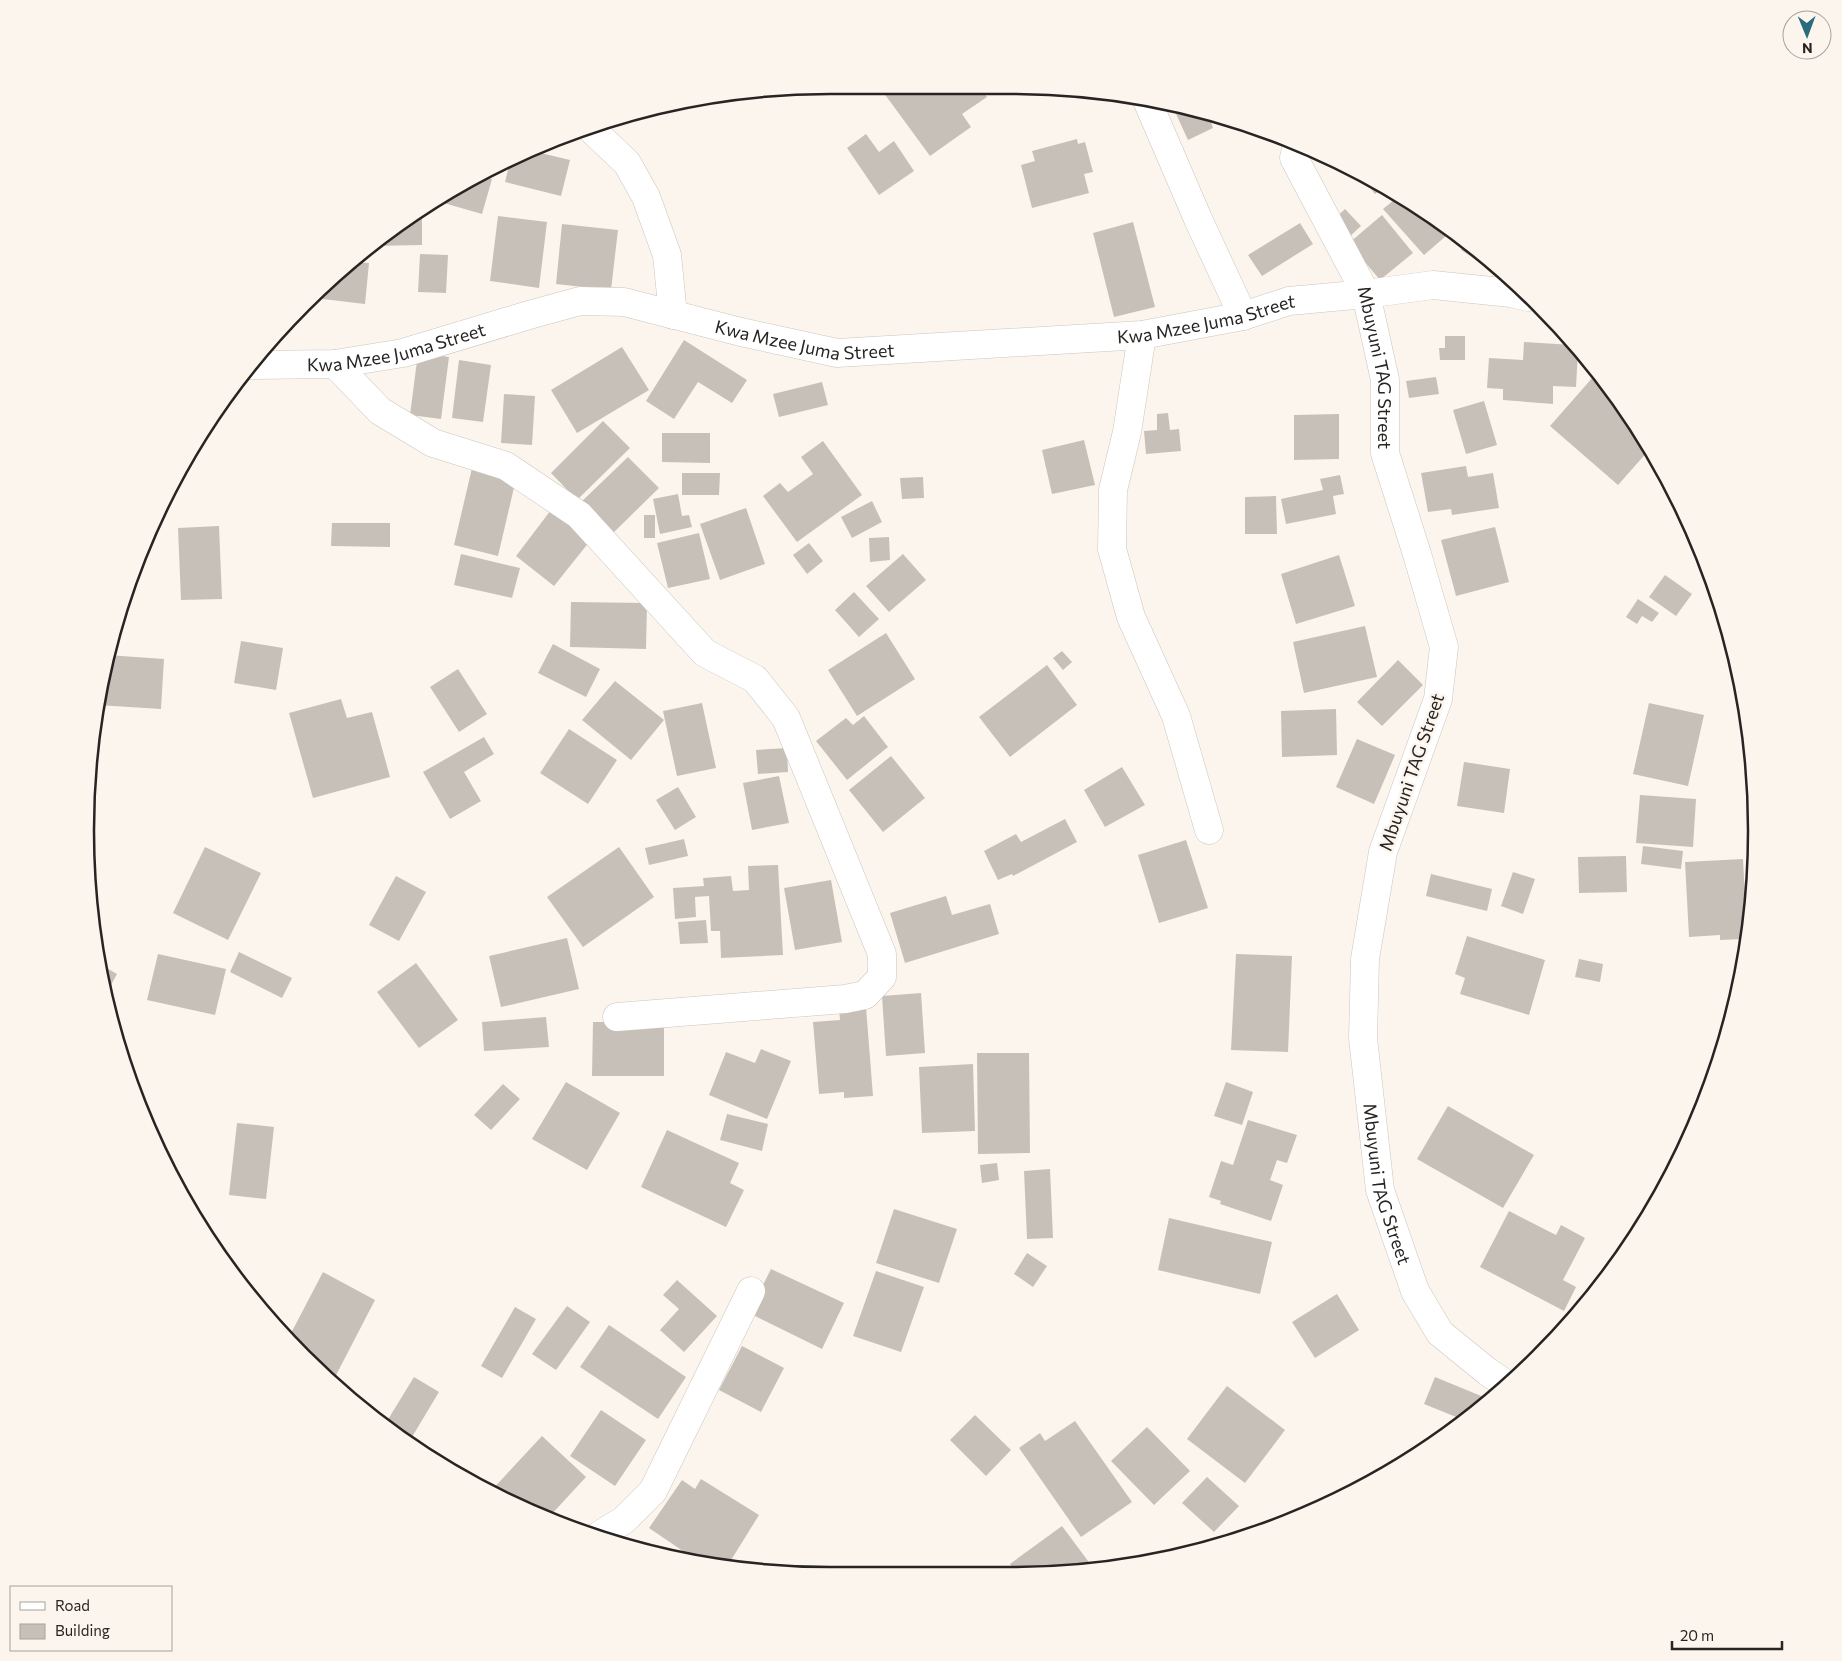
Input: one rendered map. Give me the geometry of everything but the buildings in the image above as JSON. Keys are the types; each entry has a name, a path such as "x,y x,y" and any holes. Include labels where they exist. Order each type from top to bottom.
{"street":[{"path":"1150,107 1190,202 1243,316"},
{"path":"595,133 627,163 646,197 667,255 673,315"},
{"name":"Mbuyuni TAG Street","path":"1296,151 1294,158 1366,294 1385,380 1385,453 1444,647 1438,699 1383,852 1365,959 1363,1038 1380,1190 1414,1291 1440,1333 1501,1380"},
{"name":"Kwa Mzee Juma Street","path":"260,365 335,364 403,353 580,301 624,302 741,332 837,353 1142,335 1243,316 1289,302 1433,285 1515,294"},
{"path":"1142,335 1127,432 1113,490 1112,548 1131,617 1176,716 1209,830"},
{"path":"335,364 380,411 433,443 506,466 579,515 705,653 755,679 786,718 882,954 882,977 864,995 845,999 617,1017"},
{"path":"605,1531 624,1520 653,1491 751,1291"}]}
